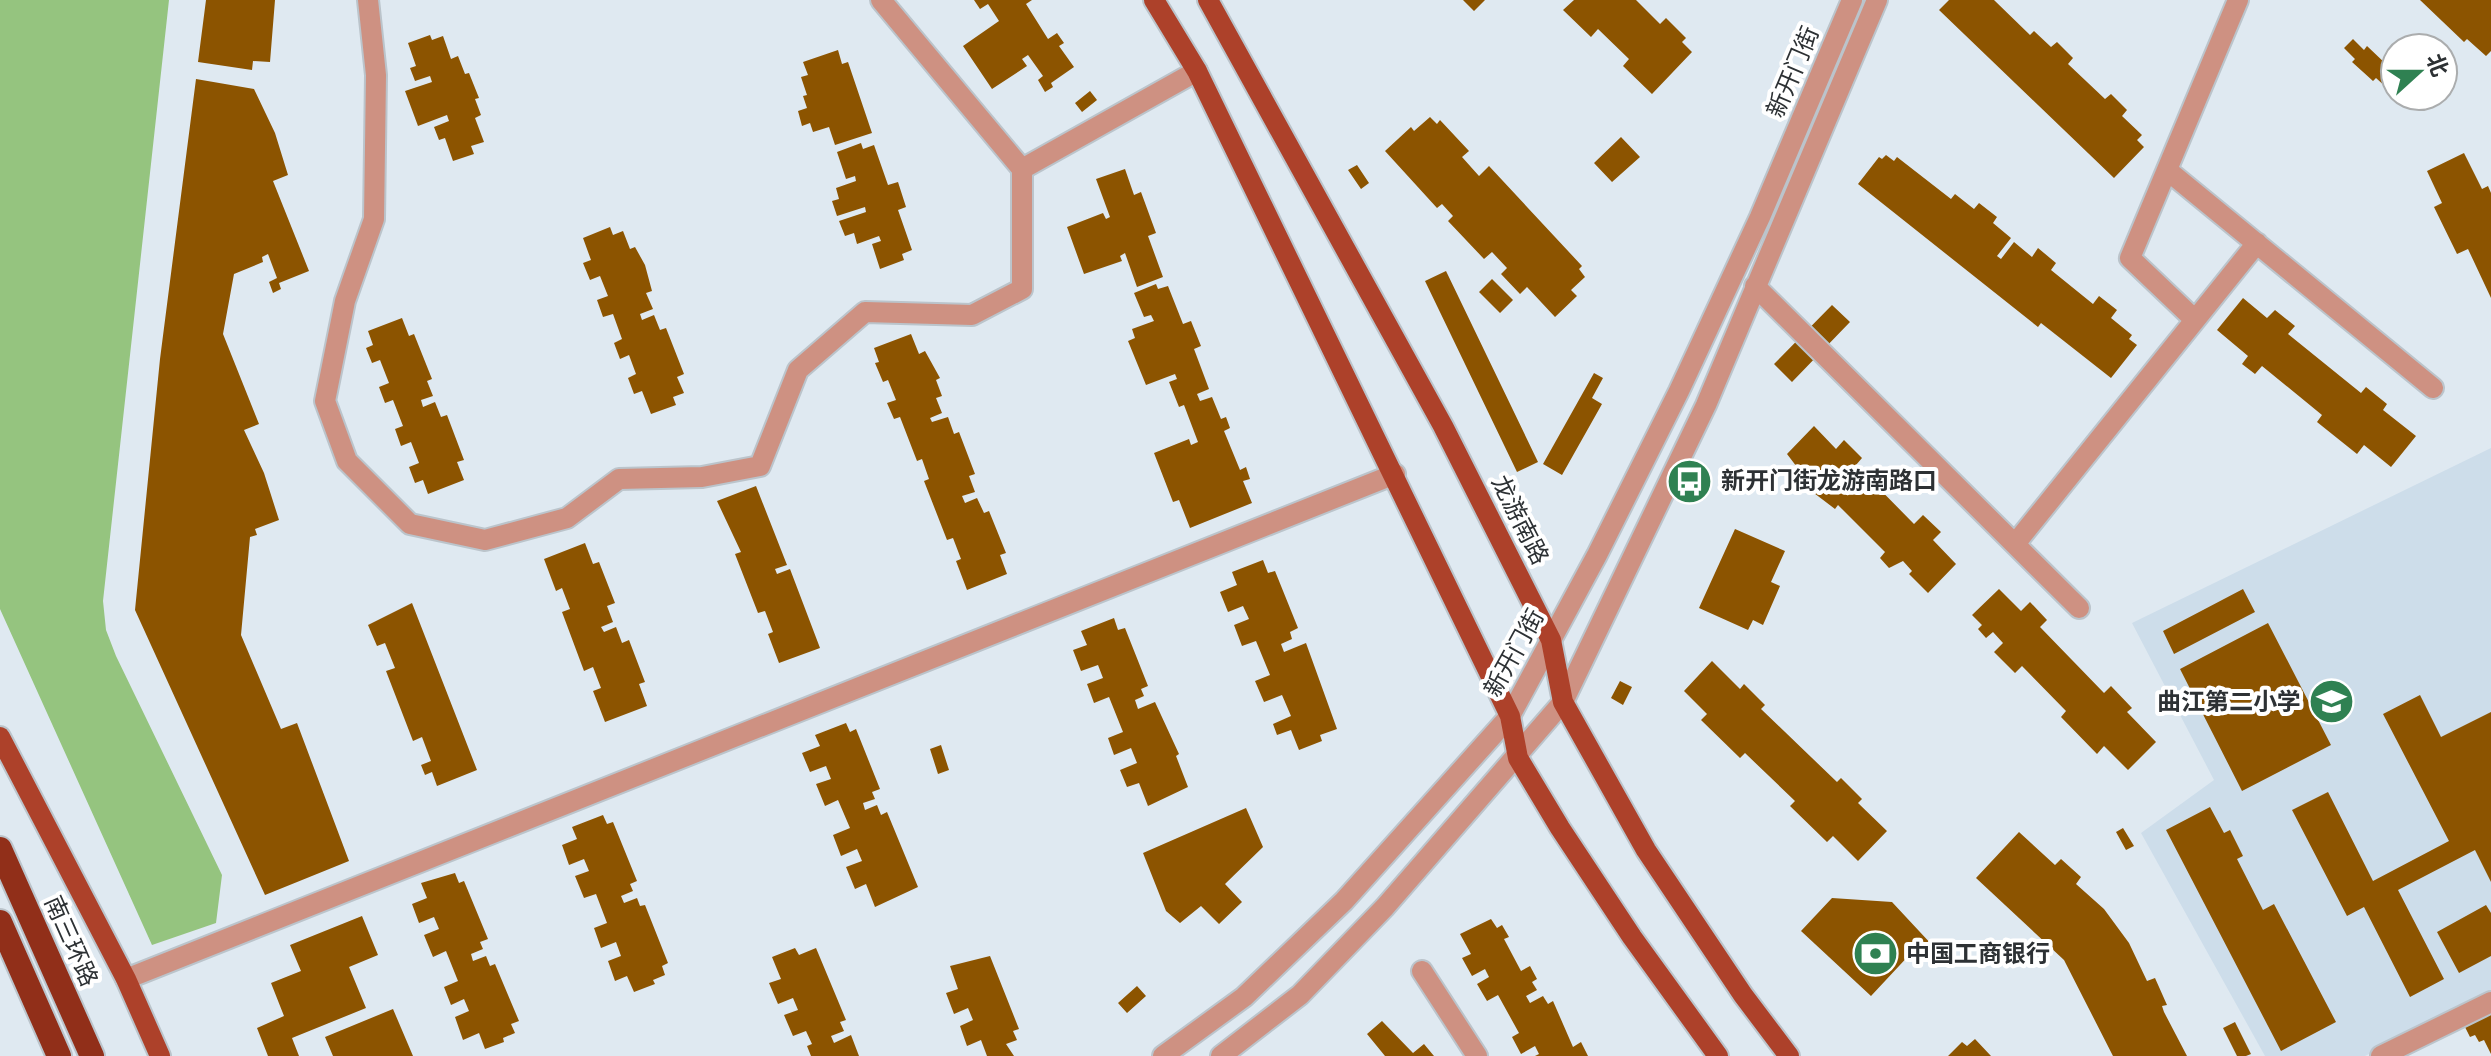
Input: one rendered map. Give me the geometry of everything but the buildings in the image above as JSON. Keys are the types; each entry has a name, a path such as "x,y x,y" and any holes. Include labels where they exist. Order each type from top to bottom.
{"highway":[{"name":"南三环路","path":"0,849 92,1056"},
{"path":"0,922 59,1056"}],"main road":[{"path":"1154,0 1197,71 1395,474 1510,716 1518,758 1632,937 1718,1056"},
{"name":"龙游南路","path":"1208,0 1443,426 1551,640 1563,702 1646,850 1743,995 1789,1056"},
{"path":"0,737 126,979 160,1056"}],"street":[{"path":"368,0 376,75 374,219 345,301 325,401 347,461 410,524 485,540 567,518 619,479 702,477 760,466 798,370 865,312 972,315 1022,289 1022,169 881,0"},
{"name":"新开门街","path":"1163,1056 1244,997 1344,901 1510,716 1686,376 1760,217 1852,0"},
{"name":"新开门街","path":"1221,1056 1300,995 1385,907 1518,758 1563,702 1676,472 1877,0"},
{"path":"2195,320 2130,258 2238,0"},
{"path":"1022,169 1197,71"},
{"path":"2167,170 2433,388"},
{"path":"2015,544 2257,243"},
{"path":"1755,286 2079,608"},
{"path":"126,979 1395,474"},
{"path":"1422,971 1477,1056"},
{"path":"2381,1056 2491,1002"}],"shaded area":[{"name":"曲江第二小学","path":"2491,448 2491,992 2365,1056 2265,1056 2141,833 2214,780 2132,623"}],"green space":[{"path":"0,0 169,0 103,601 106,630 116,656 222,875 216,923 152,945 0,609"}],"place":[{"name":"新开门街龙游南路口","path":"1690,481"},
{"name":"曲江第二小学","path":"2332,702"},
{"name":"中国工商银行","path":"1875,954"}]}
